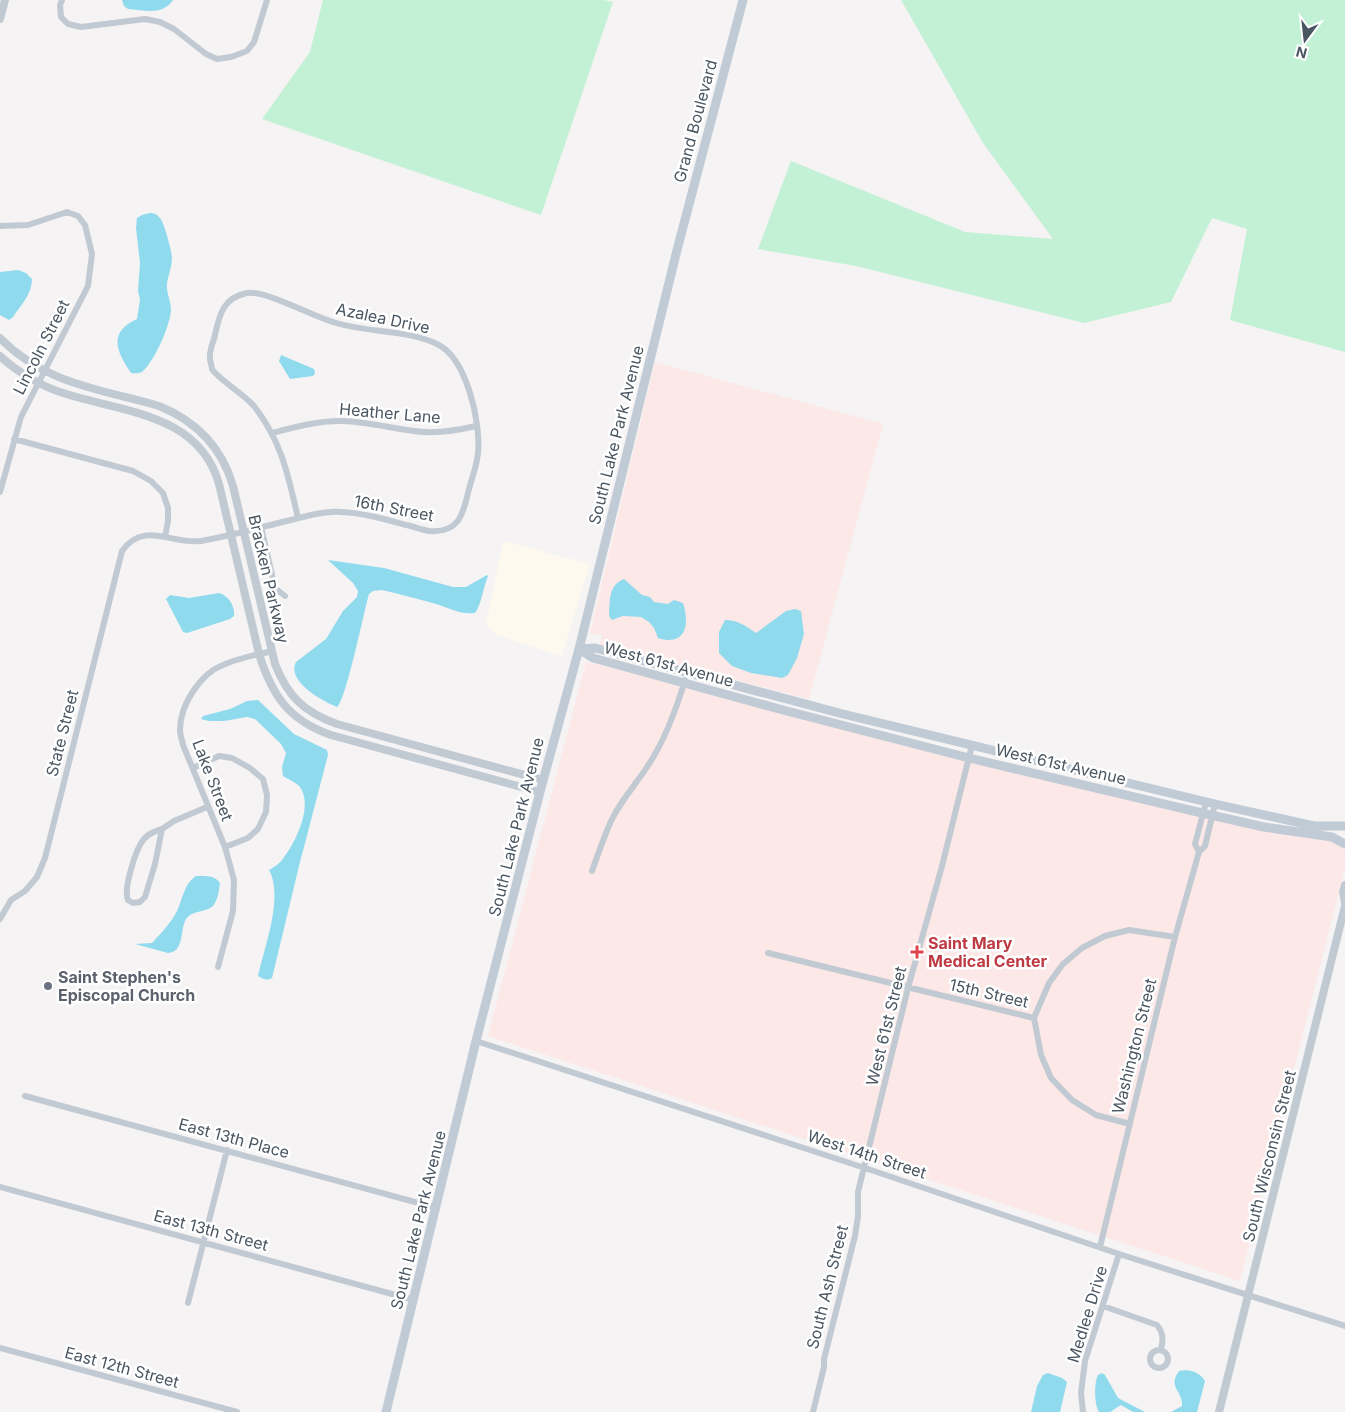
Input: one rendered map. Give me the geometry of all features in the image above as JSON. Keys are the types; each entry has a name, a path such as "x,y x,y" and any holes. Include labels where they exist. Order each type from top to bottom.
{"main road":[{"name":"Grand Boulevard","path":"677,250 743,0"},
{"name":"South Lake Park Avenue","path":"386,1412 476,1041 578,649 677,250"},
{"name":"West 61st Avenue","path":"578,649 595,648 843,714 1206,802 1314,826 1328,828 1345,826"},
{"name":"West 61st Avenue","path":"578,649 593,658 684,684 969,758 1212,816 1305,834 1332,837 1345,844"}],"street":[{"path":"0,19 6,0"},
{"path":"62,0 61,17 68,24 81,27 144,19 160,22 174,29 206,54 217,59 231,57 247,51 254,42 267,0"},
{"name":"Lincoln Street","path":"0,226 28,225 67,212 78,216 85,225 92,254 88,286 20,417 0,492"},
{"name":"Azalea Drive","path":"272,433 253,405 212,368 209,356 222,308 233,298 249,292 270,297 324,320 348,327 422,338 439,344 452,355 461,368 470,392 476,426"},
{"name":"Bracken Parkway","path":"0,338 20,356 44,371 70,382 159,406 182,417 196,428 213,446 227,469 233,486 275,664 283,684 299,703 318,717 543,780"},
{"name":"Bracken Parkway","path":"0,356 8,364 38,382 62,392 170,424 202,450 214,471 259,654 268,680 277,697 290,712 306,724 331,735 540,792"},
{"name":"Heather Lane","path":"272,433 311,424 340,421 426,432 447,432 476,426"},
{"name":"16th Street","path":"129,541 138,536 149,534 180,541 195,541 318,513 338,512 366,515 431,531 448,529 459,521 465,508 478,454 476,426"},
{"path":"272,433 285,461 298,518"},
{"path":"14,440 133,471 151,481 163,493 168,508 165,537"},
{"path":"262,527 275,588 285,596"},
{"name":"State Street","path":"0,919 11,900 25,891 37,877 45,858 122,551 129,541"},
{"name":"Lake Street","path":"218,968 233,912 234,880 224,847 183,745 180,728 192,690 205,676 222,665 272,651"},
{"path":"592,871 611,820 627,793 648,766 664,740 688,672"},
{"name":"West 61st Street","path":"865,1168 908,988 942,866 972,745"},
{"path":"434,763 437,751"},
{"path":"193,768 219,756 232,758 250,768 263,779 267,795 266,812 258,829 248,838 224,847"},
{"name":"Washington Street","path":"1198,852 1195,844 1206,802"},
{"name":"Washington Street","path":"1100,1247 1175,937 1198,852 1205,846 1215,804"},
{"path":"162,829 155,864 145,898 140,902 133,903 128,900 126,891 139,847 143,840 150,833 162,829 174,821 207,808"},
{"name":"South Wisconsin Street","path":"1220,1412 1345,905 1345,885"},
{"path":"1130,1124 1096,1115 1072,1100 1051,1078 1041,1055 1034,1018 1049,983 1063,964 1082,948 1105,936 1129,930 1175,937"},
{"name":"15th Street","path":"768,953 1034,1018"},
{"name":"West 14th Street","path":"476,1041 865,1168 1119,1254 1345,1326"},
{"name":"East 13th Place","path":"24,1096 437,1208"},
{"path":"188,1303 202,1242 227,1150"},
{"name":"South Ash Street","path":"813,1412 824,1367 824,1359 855,1236 858,1216 858,1192 865,1168"},
{"name":"East 13th Street","path":"0,1187 414,1300"},
{"name":"Medlee Drive","path":"1083,1412 1081,1393 1085,1361 1119,1254"},
{"path":"1103,1306 1157,1325 1163,1337 1161,1350"},
{"name":"East 12th Street","path":"0,1348 237,1412"}],"shaded area":[{"path":"655,362 883,424 809,699 600,645 602,635 590,633"},
{"path":"503,541 590,564 562,656 496,635 486,624"},
{"name":"Saint Mary Medical Center","path":"586,662 1345,845 1345,868 1240,1281 488,1036"}],"green space":[{"path":"323,0 604,0 613,2 541,215 262,119 310,52"},
{"path":"901,0 1345,0 1345,352 1230,320 1247,229 1212,218 1171,302 1084,323 856,266 758,249 791,161 965,232 1053,239 983,143"}],"water":[{"path":"122,0 173,0 164,8 147,11 128,9 124,6"},
{"path":"150,213 157,215 162,221 171,250 172,261 167,287 171,310 165,334 147,367 142,372 131,373 119,350 118,336 128,324 137,319 140,300 138,291 140,263 136,228 137,218"},
{"path":"18,270 26,273 32,279 32,284 26,299 9,320 0,315 0,272"},
{"path":"281,355 314,369 315,373 313,376 290,379 279,361"},
{"path":"328,560 384,568 453,587 466,587 488,576 475,613 460,612 382,590 373,591 369,594 350,673 341,701 337,707 307,689 296,676 294,669 296,662 326,639 343,611 357,597 358,591 353,583"},
{"path":"624,579 642,595 650,597 654,602 668,604 674,600 683,603 686,619 684,632 675,639 667,640 658,638 654,628 641,617 623,616 612,620 609,616 612,589"},
{"path":"219,593 226,596 231,602 234,616 187,633 183,632 166,599 170,595 189,598"},
{"path":"795,609 801,611 804,634 797,658 788,675 782,678 751,673 732,666 719,653 719,632 725,620 738,622 756,633 786,611"},
{"path":"258,700 294,734 327,750 328,755 272,978 266,979 258,976 274,908 273,881 269,870 282,860 297,836 304,815 304,795 299,786 283,776 282,767 286,753 281,744 255,719 247,717 224,721 209,721 201,719 203,716 230,709 247,701"},
{"path":"196,876 210,876 218,880 220,883 218,895 213,906 187,917 177,949 168,953 135,944 152,943 175,915 186,887"},
{"path":"1186,1370 1197,1373 1205,1381 1197,1412 1171,1412 1182,1406 1175,1381 1179,1371"},
{"path":"1048,1373 1067,1382 1060,1412 1031,1412 1037,1386 1043,1375"},
{"path":"1102,1373 1118,1398 1145,1412 1133,1412 1121,1405 1110,1412 1099,1412 1095,1399 1095,1388 1098,1375"}],"place":[{"name":"Saint Mary Medical Center","path":"917,952"},
{"name":"Saint Stephen's Episcopal Church","path":"48,986"}]}
